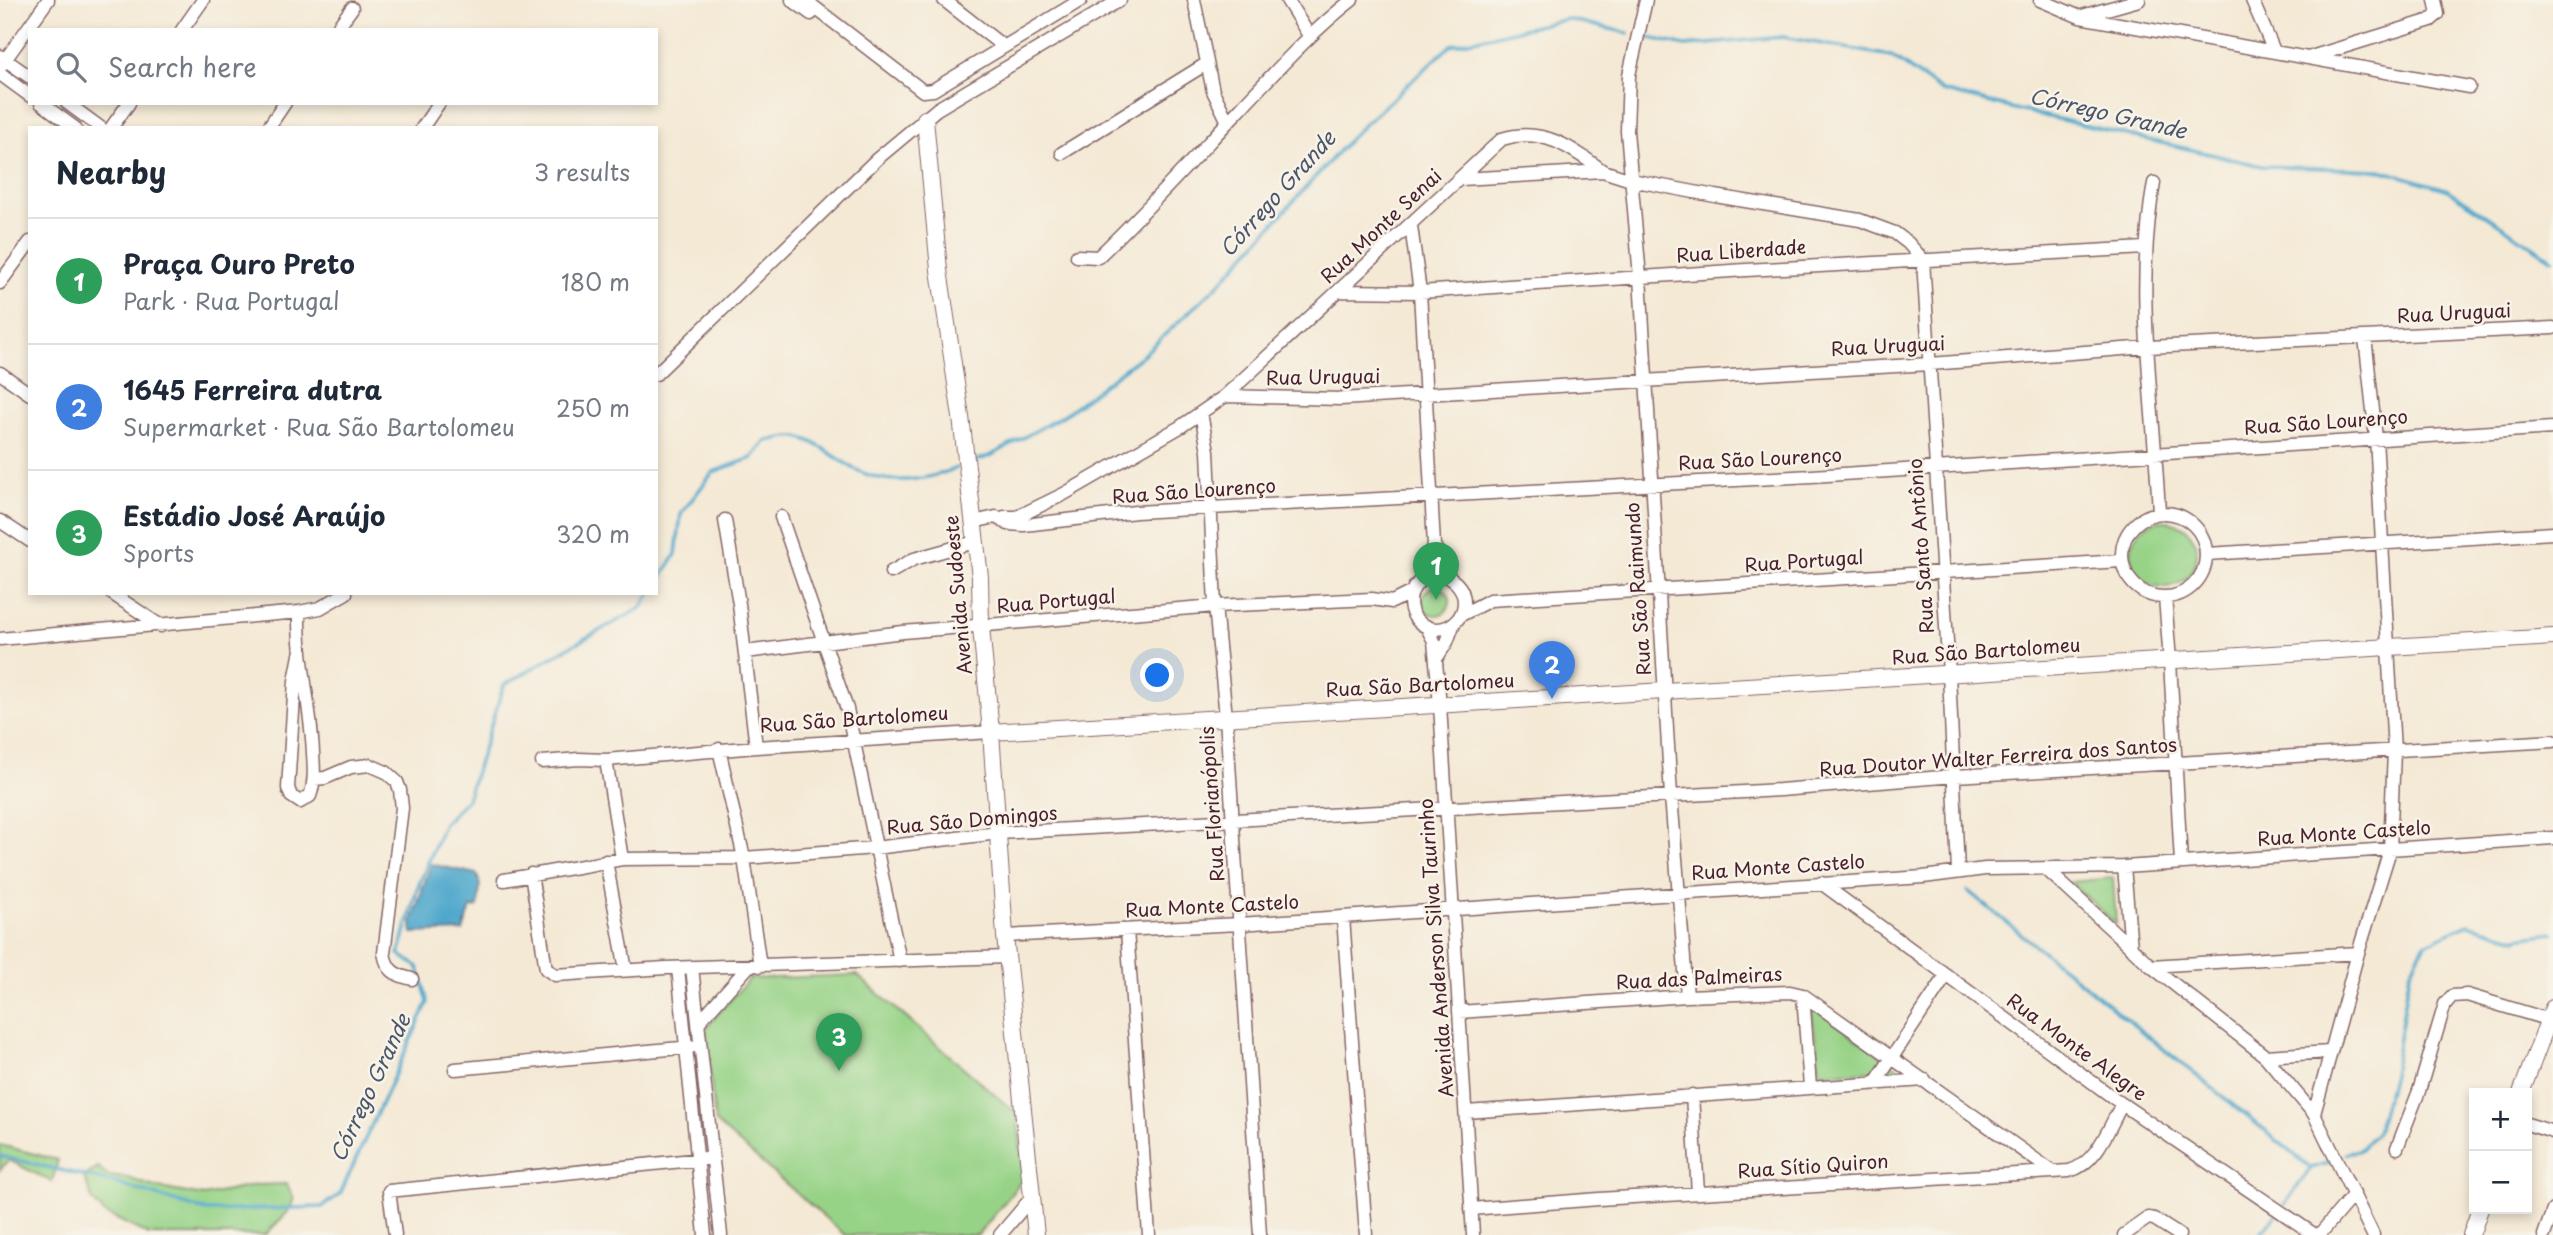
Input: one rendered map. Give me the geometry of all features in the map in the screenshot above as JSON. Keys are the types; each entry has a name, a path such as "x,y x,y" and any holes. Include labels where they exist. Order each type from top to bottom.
{"street":[{"path":"28,76 2,61 48,0"},
{"path":"183,28 203,0"},
{"path":"792,0 931,114"},
{"path":"805,0 923,91 933,90 1081,0"},
{"path":"944,0 1004,47"},
{"path":"658,372 867,169 931,114 1120,0"},
{"path":"1194,0 1213,91 1228,122"},
{"path":"1287,0 1310,37"},
{"path":"1077,256 1098,257 1134,223 1310,37 1352,0"},
{"name":"Rua São Raimundo","path":"1646,0 1629,75 1626,103 1640,277 1671,796 1687,996"},
{"path":"2040,0 2080,17 2469,87"},
{"path":"2080,17 2139,0"},
{"path":"2252,0 2274,51"},
{"path":"2306,58 2431,20 2438,14 2435,0"},
{"path":"337,28 352,8"},
{"path":"1062,153 1206,64"},
{"path":"0,74 28,95"},
{"path":"44,105 72,126"},
{"path":"70,105 98,126"},
{"path":"112,126 128,105"},
{"path":"269,126 284,105"},
{"path":"423,126 438,105"},
{"name":"Avenida Sudoeste","path":"931,114 939,270 980,577 981,627 1005,936 1036,1235"},
{"name":"Rua Monte Senai","path":"1200,413 1225,396 1502,139 1527,134 1552,140 1581,155 1603,171"},
{"path":"1461,178 1603,171 1631,180 1860,220 1895,233 1923,260"},
{"path":"2154,183 2145,248 2144,293 2159,513"},
{"path":"1411,226 1420,292 1434,545 1423,579 1412,593 1410,605 1415,616"},
{"path":"0,284 28,245"},
{"name":"Rua Liberdade","path":"1340,291 1420,292 2145,248"},
{"name":"Rua Santo Antônio","path":"1923,260 1955,776 1958,871"},
{"name":"Rua Uruguai","path":"1225,396 1341,399 1930,364 2148,347 2553,328"},
{"path":"2314,1114 2358,953 2390,850 2394,751 2376,438 2365,337"},
{"path":"0,373 28,393"},
{"path":"996,517 1017,517 1064,494 1200,413"},
{"name":"Rua Florianópolis","path":"1200,413 1208,451 1215,606 1226,717 1260,1235"},
{"name":"Rua São Lourenço","path":"973,522 996,517 1008,524 1024,525 1136,512 1651,485 2553,428"},
{"path":"2159,513 2182,516 2192,523 2200,532 2207,554 2201,575 2194,584 2176,596 2165,597 2152,596 2132,583 2121,561 2126,534 2146,516 2159,513"},
{"path":"781,517 838,681 854,741 900,961"},
{"path":"725,520 756,747"},
{"path":"0,521 28,540"},
{"path":"2207,554 2553,533"},
{"path":"891,572 914,559 975,542"},
{"path":"1434,545 1464,601 1447,642 1436,660"},
{"name":"Rua Portugal","path":"1490,600 2121,561"},
{"path":"1423,579 1437,575 1490,600"},
{"name":"Rua Portugal","path":"745,652 903,632 1215,606 1372,599 1392,601 1412,593"},
{"path":"114,595 161,626"},
{"path":"0,639 299,612 320,608 343,595"},
{"path":"2165,597 2171,661 2181,863"},
{"path":"1372,599 1415,616 1426,626 1437,629 1490,600"},
{"path":"299,612 301,650 311,716 314,779 309,799 300,802 288,792 295,681 301,650"},
{"name":"Avenida Anderson Silva Taurinho","path":"1426,626 1434,641 1440,705 1473,1235"},
{"name":"Rua São Bartolomeu","path":"542,762 606,760 756,747 1226,717 2553,637"},
{"name":"Rua Doutor Walter Ferreira dos Santos","path":"1446,808 2553,741"},
{"path":"698,1023 754,966 744,858 719,750"},
{"path":"606,760 622,859"},
{"path":"314,779 325,778 351,767 370,765 386,772 397,782 402,808 384,953 386,965 396,975 412,979"},
{"name":"Rua São Domingos","path":"504,880 622,859 744,858 875,848 998,833 1446,808"},
{"name":"Rua Monte Castelo","path":"1005,936 1452,910 1923,877 1958,871 2124,867 2553,838"},
{"path":"606,861 626,970"},
{"path":"2124,867 2131,948"},
{"path":"2045,868 2151,966 2265,1056 2314,1114 2373,1235"},
{"path":"531,874 546,969 555,975 626,970 1008,957"},
{"name":"Rua Monte Alegre","path":"1821,883 2122,1104 2317,1235"},
{"path":"1343,917 1366,1235"},
{"path":"1127,930 1149,1235"},
{"path":"2151,966 2358,953"},
{"path":"678,968 705,1235"},
{"path":"692,968 721,1235"},
{"path":"1875,1083 1946,976"},
{"name":"Rua das Palmeiras","path":"1459,1012 1687,996 1790,992 1803,995 2053,1172"},
{"path":"2397,1148 2418,1091 2438,1023 2447,1000 2457,994 2551,1016 2523,1088"},
{"path":"1803,995 1810,1087"},
{"path":"455,1069 701,1046"},
{"path":"2265,1056 2330,1052"},
{"path":"1466,1112 1925,1080"},
{"path":"1692,1095 1698,1193"},
{"name":"Rua Sítio Quiron","path":"1471,1209 2069,1171 2084,1164 2095,1152 2122,1104"},
{"path":"2532,1126 2553,1132"},
{"path":"395,1235 389,1191 712,1158"},
{"path":"2317,1235 2354,1194"},
{"path":"1000,1235 1033,1196"},
{"path":"2544,1235 2553,1210"},
{"path":"2471,1235 2478,1214"},
{"path":"2124,1235 2148,1218 2179,1235"}],"green space":[{"path":"2164,521 2177,524 2187,531 2194,541 2197,554 2194,567 2187,577 2177,584 2164,587 2151,584 2141,577 2134,567 2131,554 2134,541 2141,531 2151,524"},
{"path":"1436,587 1446,591 1450,601 1446,611 1436,615 1426,611 1422,601 1426,591"},
{"path":"2113,878 2116,924 2070,882"},
{"path":"857,975 1017,1114 1024,1178 978,1235 845,1235 715,1122 706,1028 749,979"},
{"path":"1811,1006 1901,1070 1820,1073"},
{"path":"0,1145 58,1160 52,1182 9,1160 0,1170"},
{"path":"98,1167 108,1176 128,1178 154,1187 204,1196 257,1185 286,1184 294,1198 289,1211 265,1235 149,1235 104,1213 93,1201 84,1177"}],"water":[{"path":"431,864 477,874 480,885 478,907 471,908 463,931 412,933 412,921"}],"waterway":[{"name":"Córrego Grande","path":"976,461 1064,415 1144,354 1219,284 1355,133 1451,45 1567,19 1628,33"},
{"name":"Córrego Grande","path":"1646,37 1685,46 1783,37 1891,56 1942,91 2023,111 2262,166 2380,170 2446,189 2553,260"},
{"name":"Córrego Grande","path":"658,582 676,554 681,514 713,472 752,458 766,441 798,437 815,444 861,472 884,479 909,480 934,476 957,468"},
{"name":"Córrego Grande","path":"0,1156 115,1183 207,1211 322,1207 340,1194 428,1002 418,967 399,954 417,890 444,823 467,799 504,685 641,608 650,595"},
{"path":"1968,891 2311,1168"},
{"path":"2346,1154 2361,1149 2377,1132 2393,1075 2410,972 2425,944 2468,924 2517,938 2553,933"},
{"path":"2285,1204 2311,1168 2331,1162"},
{"path":"2259,1235 2276,1215"}],"place":[{"name":"Praça Ouro Preto","path":"1436,600"},
{"name":"1645 Ferreira dutra","path":"1552,699"},
{"name":"Estádio José Araújo","path":"839,1071"}]}
